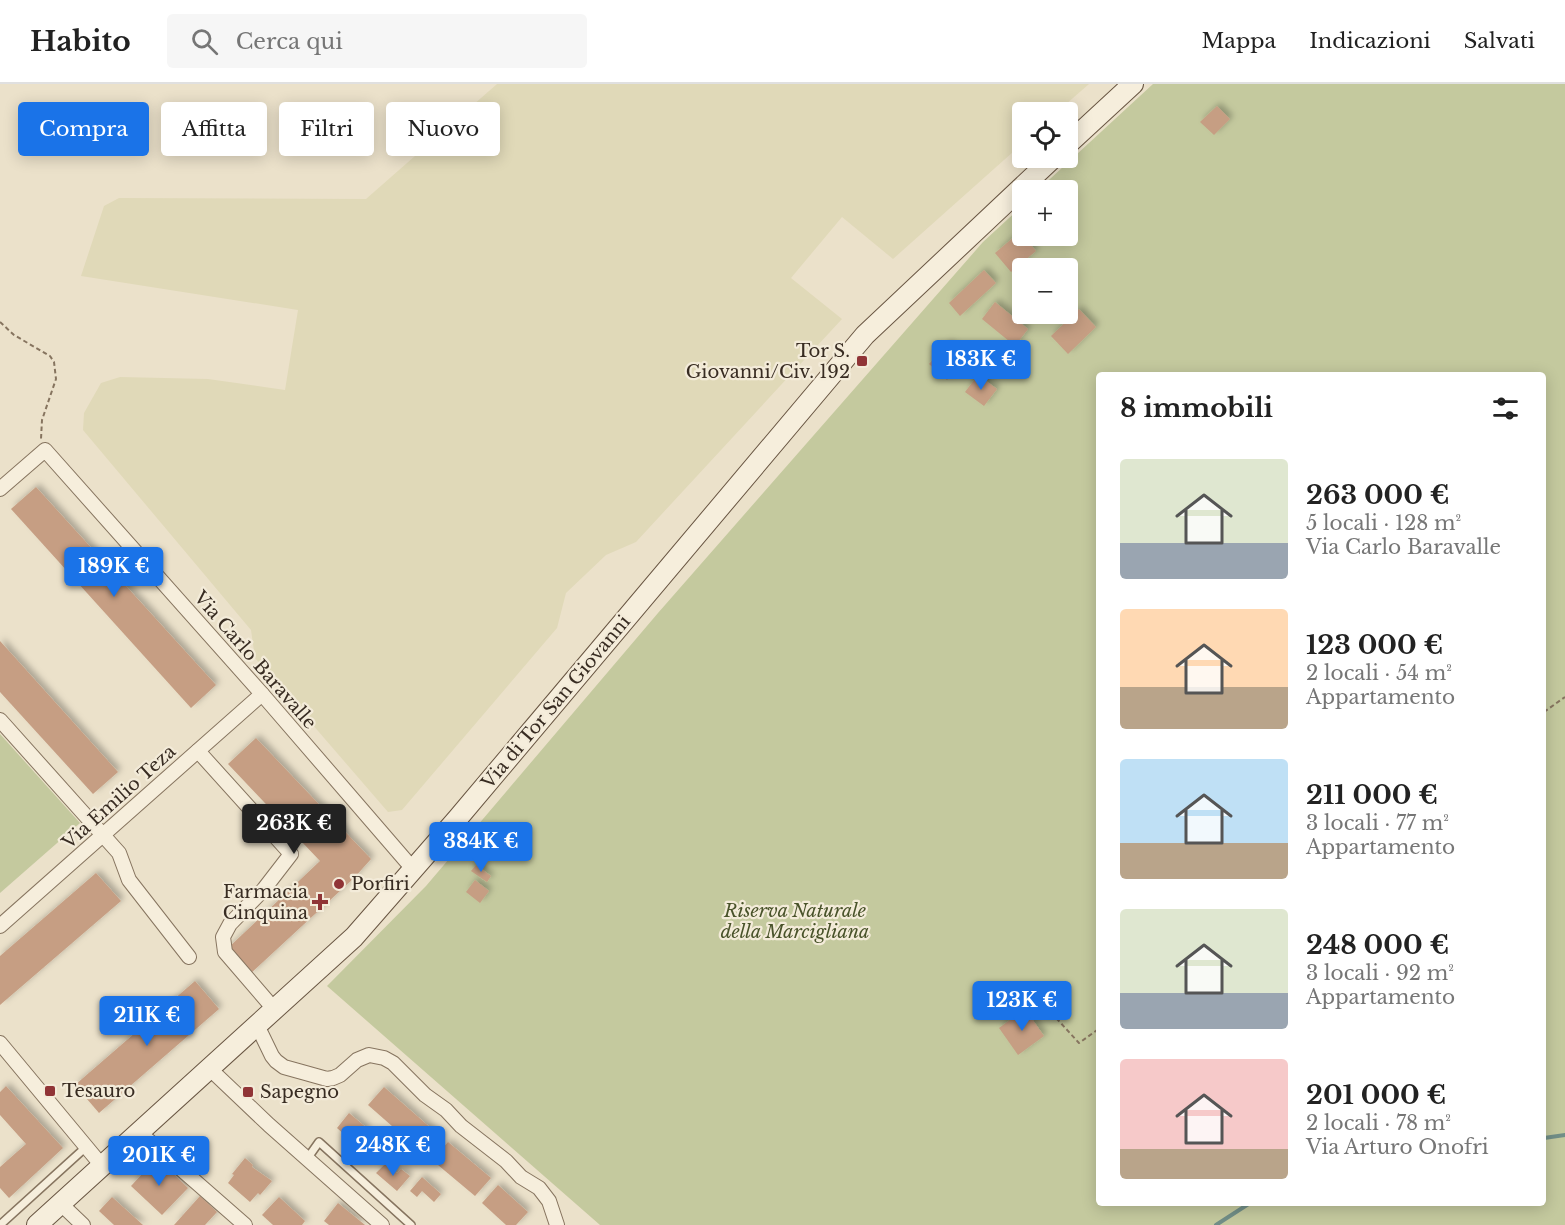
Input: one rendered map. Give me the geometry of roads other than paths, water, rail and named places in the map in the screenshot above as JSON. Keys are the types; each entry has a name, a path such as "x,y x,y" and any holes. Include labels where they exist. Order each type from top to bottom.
{"street":[{"path":"1078,135 1133,84"},
{"name":"Via di Tor San Giovanni","path":"37,1225 354,937 865,335 1042,168"},
{"name":"Via Carlo Baravalle","path":"0,489 45,450 262,694 413,869"},
{"name":"Via Emilio Teza","path":"0,926 262,694"},
{"path":"0,720 102,836 120,853 129,880 189,957"},
{"path":"198,751 291,854 264,889 230,924 223,937 225,952 274,1009"},
{"path":"257,1025 266,1046 276,1061 284,1067 327,1079 340,1076 357,1060 369,1055 384,1058 393,1063 461,1126 506,1161 521,1177 539,1188 549,1201 557,1225"},
{"path":"0,1043 102,1167"},
{"path":"210,1069 382,1225"},
{"path":"140,1133 245,1225"},
{"path":"61,1204 83,1225"}],"lane":[{"path":"307,1159 319,1143 411,1225"},
{"path":"0,1225 86,1147"}],"waterway":[{"path":"1546,1138 1565,1135"},
{"path":"1216,1225 1245,1206"}],"place":[{"name":"Tor S. Giovanni/Civ. 192","path":"862,361"},
{"name":"Porfiri","path":"339,884"},
{"name":"Farmacia Cinquina","path":"320,902"},
{"name":"Tesauro","path":"50,1091"},
{"name":"Sapegno","path":"248,1092"}],"park label":[{"name":"Riserva Naturale della Marcigliana","path":"795,921"}]}
